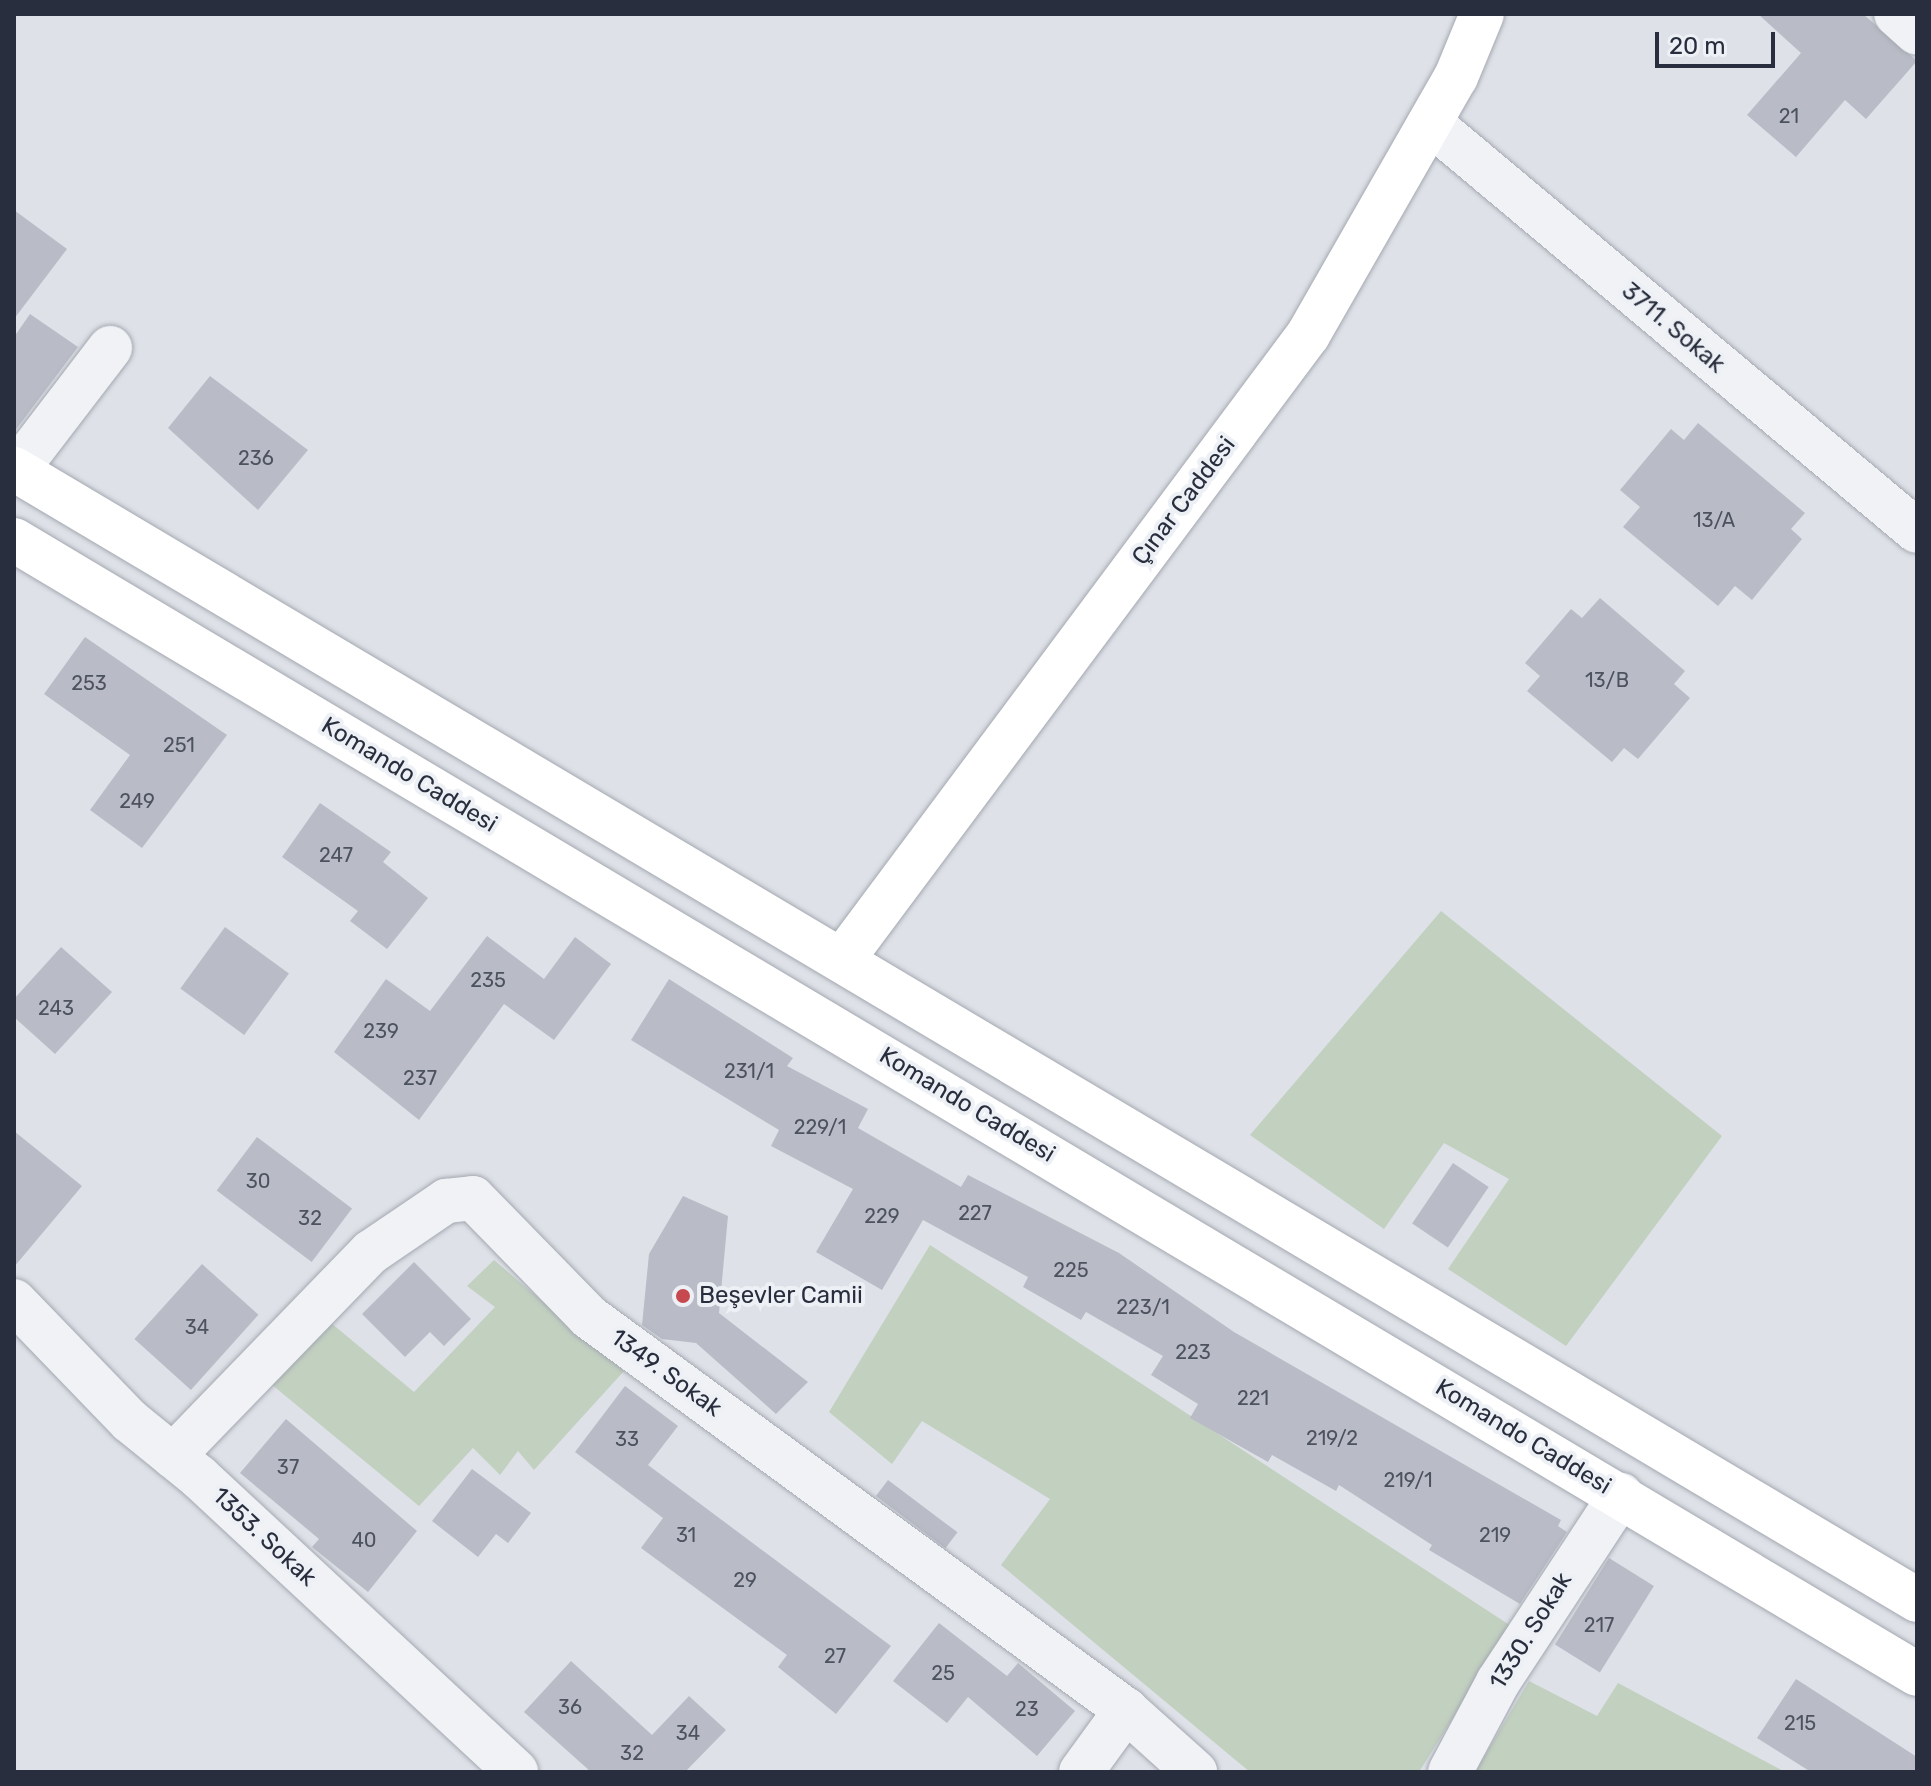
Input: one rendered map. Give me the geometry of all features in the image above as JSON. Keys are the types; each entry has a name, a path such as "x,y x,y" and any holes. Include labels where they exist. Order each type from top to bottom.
{"main road":[{"name":"Çınar Caddesi","path":"842,960 1308,335 1430,123 1482,14"},
{"path":"15,470 1917,1600"},
{"name":"Komando Caddesi","path":"14,540 1917,1674"}],"street":[{"path":"1896,14 1917,33"},
{"name":"3711. Sokak","path":"1430,123 1917,531"},
{"path":"15,470 110,348"},
{"name":"1349. Sokak","path":"173,1456 371,1252 446,1201 473,1198 589,1317 1126,1710 1195,1772"},
{"name":"1353. Sokak","path":"14,1301 130,1421 173,1456 516,1772"},
{"name":"1330. Sokak","path":"1450,1772 1498,1682 1621,1495"},
{"path":"1081,1772 1126,1710"}],"green space":[{"path":"1441,911 1722,1136 1566,1346 1448,1269 1509,1179 1444,1143 1384,1229 1250,1135"},
{"path":"930,1245 1511,1626 1419,1772 1250,1772 1001,1565 1050,1499 922,1421 892,1464 829,1412"},
{"path":"494,1260 624,1371 534,1470 518,1451 500,1475 473,1448 419,1506 271,1384 325,1318 414,1392 495,1307 467,1286"},
{"path":"1529,1681 1597,1716 1618,1683 1785,1772 1475,1772"}],"building":[{"path":"1758,14 1863,14 1917,61 1866,119 1845,100 1796,157 1747,115 1801,53"},
{"path":"14,210 67,249 14,319"},
{"path":"30,314 78,347 14,432 14,337"},
{"path":"210,376 308,450 258,510 168,428"},
{"path":"1698,423 1805,513 1791,529 1802,539 1752,600 1735,586 1718,606 1623,527 1640,507 1620,490 1671,429 1684,440"},
{"path":"1600,598 1685,671 1674,684 1690,698 1638,759 1624,748 1612,762 1527,691 1540,676 1525,663 1571,609 1582,618"},
{"path":"85,637 227,735 142,848 90,810 130,755 44,694"},
{"path":"320,803 391,852 383,862 428,898 387,949 350,921 358,911 282,857"},
{"path":"225,927 289,973 244,1035 180,988"},
{"path":"487,936 544,979 575,937 611,964 554,1040 504,1004 419,1120 334,1052 386,979 430,1011"},
{"path":"61,947 112,992 55,1054 14,1017 14,999"},
{"path":"669,979 793,1058 787,1066 868,1109 858,1128 961,1187 968,1175 1119,1253 1234,1332 1561,1520 1558,1526 1567,1532 1520,1604 1429,1550 1432,1545 1339,1485 1336,1491 1272,1455 1268,1462 1190,1418 1198,1404 1151,1375 1163,1356 1086,1312 1081,1320 1023,1287 1028,1277 923,1220 882,1290 816,1252 853,1189 771,1146 779,1130 631,1040"},
{"path":"14,1131 82,1186 14,1267"},
{"path":"257,1137 352,1209 312,1262 217,1191"},
{"path":"1453,1163 1489,1187 1448,1248 1412,1224"},
{"name":"Beşevler Camii","path":"683,1196 728,1216 719,1313 808,1382 776,1414 696,1343 662,1339 642,1325 649,1254"},
{"path":"414,1262 471,1319 444,1346 430,1332 405,1357 362,1314"},
{"path":"202,1264 258,1315 191,1390 134,1339"},
{"path":"625,1386 678,1426 648,1465 891,1646 836,1714 778,1667 787,1655 641,1548 663,1518 575,1452"},
{"path":"286,1419 417,1531 368,1592 312,1547 319,1539 240,1473"},
{"path":"472,1469 531,1513 508,1543 496,1534 478,1557 432,1521"},
{"path":"888,1480 957,1532 945,1548 876,1496"},
{"path":"1609,1558 1654,1586 1600,1673 1555,1645"},
{"path":"939,1623 1007,1676 1018,1663 1075,1711 1037,1756 968,1697 947,1723 893,1681"},
{"path":"571,1661 652,1735 689,1696 726,1730 685,1772 591,1772 524,1712"},
{"path":"1796,1679 1917,1757 1917,1772 1811,1772 1757,1738"}],"place":[{"name":"Beşevler Camii","path":"683,1296"}]}
